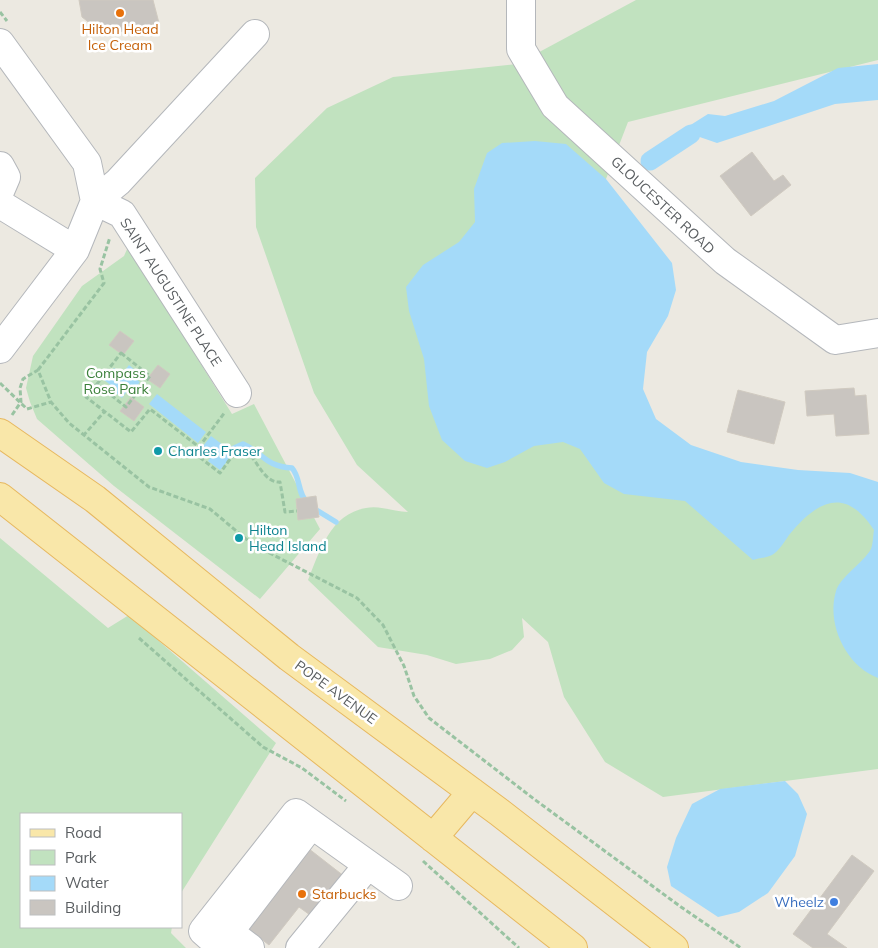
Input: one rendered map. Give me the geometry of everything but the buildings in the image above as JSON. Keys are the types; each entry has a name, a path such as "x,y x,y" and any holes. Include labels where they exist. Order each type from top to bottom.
{"main road":[{"name":"POPE AVENUE","path":"0,432 95,499 289,657 472,792 674,948"},
{"path":"0,497 426,848 573,948"},
{"path":"426,848 472,792"}],"street":[{"name":"GLOUCESTER ROAD","path":"521,0 522,49 555,106 725,261 835,340 878,333"},
{"path":"0,348 75,250 95,201 118,182 255,34"},
{"path":"0,43 9,74 87,162 95,201"},
{"path":"0,166 6,177 0,191"},
{"name":"SAINT AUGUSTINE PLACE","path":"95,201 122,214 231,403"},
{"path":"0,204 75,250"},
{"path":"222,948 203,931 296,813 398,886"},
{"path":"250,948 229,932 311,825"},
{"path":"300,948 368,865"}],"path":[{"path":"97,384 126,407 150,376 121,353 86,397 132,432 150,409 199,447"},
{"path":"21,402 20,388 23,379 38,370 51,402 83,436 149,487 210,508 252,544 357,598 383,625 404,666 414,696 429,718 534,799 740,947"},
{"path":"0,383 27,409 51,402"},
{"path":"231,403 194,453 220,473 234,454 247,452 266,476 276,482 280,482 285,512 297,510"},
{"path":"83,436 105,411"},
{"path":"132,632 263,747 302,768 351,804"},
{"path":"426,848 519,948"}],"green space":[{"path":"636,0 878,0 878,60 628,122 606,179 622,451 861,486 878,508 878,769 663,797 605,762 564,697 548,642 522,618 524,637 512,650 490,659 456,664 427,655 378,647 308,580 328,535 343,518 354,512 371,507 408,512 357,465 314,393 256,227 255,178 327,108 393,77 517,64"},
{"name":"Compass Rose Park","path":"128,247 232,414 254,404 320,529 260,599 114,486 37,419 30,402 26,388 33,356 82,286 124,256"},
{"path":"0,538 108,628 129,615 276,743 182,891 182,813 20,813 20,928 172,928 171,933 186,948 0,948"}],"water":[{"path":"878,64 878,100 835,104 717,143 691,134 689,126 708,114 725,116 774,101 838,68"},
{"path":"535,141 566,144 606,179 672,263 676,290 668,316 647,352 643,389 656,419 691,445 741,462 798,470 850,473 878,482 878,678 857,664 848,654 836,630 834,617 834,604 838,586 867,554 872,545 874,530 853,507 842,503 831,503 821,506 800,523 774,554 753,560 685,501 624,494 604,483 580,449 563,442 534,446 505,462 487,468 465,461 442,440 429,406 424,359 409,311 406,287 423,265 459,242 475,222 474,189 487,153 502,143"},
{"path":"129,365 136,371 132,376 140,382 134,389 130,387 122,398 104,380 114,368 122,374"},
{"path":"157,394 206,432 198,443 149,404"},
{"path":"211,436 227,448 224,452 230,458 220,470 208,461 213,454 203,446"},
{"path":"785,781 798,794 807,814 795,856 768,893 739,912 718,917 671,886 667,867 676,838 692,804 720,789"}],"waterway":[{"path":"650,161 691,134"},
{"path":"227,455 232,449 243,444 275,465 292,468 307,502"},
{"path":"313,508 336,522"}],"place":[{"name":"Hilton Head Ice Cream","path":"120,13"},
{"name":"Charles Fraser","path":"158,451"},
{"name":"Hilton Head Island","path":"239,538"},
{"name":"Starbucks","path":"302,894"},
{"name":"Wheelz","path":"834,902"}]}
